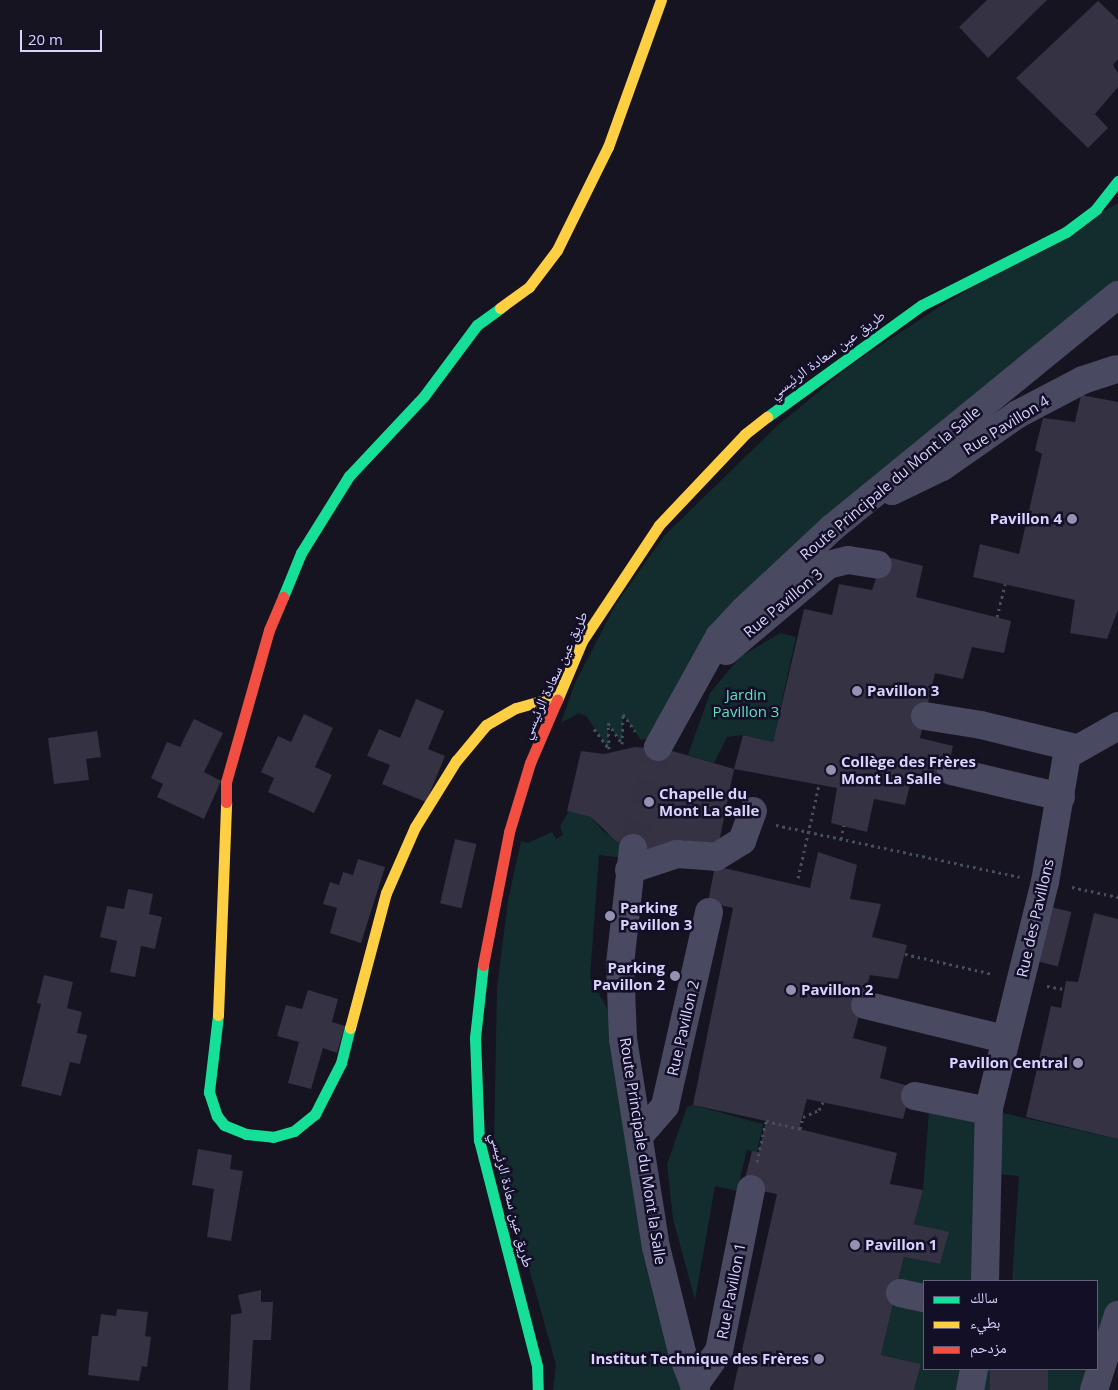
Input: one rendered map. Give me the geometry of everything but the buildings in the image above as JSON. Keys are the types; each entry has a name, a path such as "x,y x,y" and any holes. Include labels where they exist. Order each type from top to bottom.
{"street":[{"path":"558,696 516,708 486,725 456,761 415,827 386,893 341,1063 315,1114 294,1131 273,1137 246,1134 224,1125 217,1116 209,1092 221,987 226,782 269,630 301,554 349,476 424,396 477,325 529,287 557,250 608,147 661,0"},
{"name":"طريق عين سعادة الرئيسي","path":"538,1390 536,1360 480,1140 475,1038 484,958 509,832 530,763 587,632 659,525 727,451 794,395 922,305 1066,232 1096,209 1118,181"},
{"name":"Route Principale du Mont la Salle","path":"661,742 720,638 743,611 872,496 1118,295"},
{"name":"Rue Pavillon 4","path":"872,496 905,488 942,467 1018,414 1083,380 1116,370"},
{"name":"Rue Pavillon 3","path":"698,674 828,565 848,560 878,565"},
{"path":"925,716 981,725 1075,748 1118,726"},
{"name":"Rue des Pavillons","path":"985,1280 988,1111 1004,1039 1021,981 1057,884 1061,796 1067,755 1075,748"},
{"path":"951,772 1061,796"},
{"name":"Route Principale du Mont la Salle","path":"695,1388 656,1248 623,1039 621,979 631,858 677,854 716,857 742,841 752,815"},
{"name":"Rue Pavillon 2","path":"639,1136 665,1106 709,912"},
{"path":"865,1005 1004,1039"},
{"path":"915,1096 988,1111"},
{"name":"Rue Pavillon 1","path":"695,1388 719,1351 751,1189"},
{"path":"1094,1390 1118,1315"},
{"path":"970,1390 974,1370"}],"path":[{"path":"997,617 1005,584"},
{"path":"594,729 609,749 608,724 622,744 622,714 641,740 661,742"},
{"path":"798,878 819,785"},
{"path":"752,815 826,836 1118,897"},
{"path":"841,839 844,825"},
{"path":"905,954 1021,981"},
{"path":"759,1152 766,1122 800,1129 803,1116 819,1110 823,1102"}],"green space":[{"path":"1118,203 1118,280 787,557 664,736 641,740 623,715 622,744 608,724 609,749 586,716 579,713 561,723 575,683 616,604 664,536 777,426 851,365 939,307"},
{"name":"Jardin Pavillon 3","path":"780,633 796,637 773,742 743,735 727,737 714,763 688,755 710,693 740,657"},
{"path":"569,811 591,817 603,831 633,848 632,859 599,855 590,978 624,1038 695,1390 553,1390 556,1365 524,1250 502,1192 494,1144 497,988 508,901 521,841 528,843 552,832 556,839 563,835 560,826"},
{"path":"693,1105 763,1124 757,1152 747,1150 737,1191 715,1186 695,1300 673,1219 667,1164 687,1107"},
{"path":"929,1109 983,1120 979,1280 923,1280 923,1286 899,1281 904,1257 940,1264 948,1233 914,1224 923,1190"},
{"path":"1003,1113 1118,1139 1118,1314 1094,1390 983,1390 987,1370 1098,1370 1098,1280 1012,1280 1019,1176 998,1174"},
{"path":"893,1303 923,1309 923,1370 971,1370 967,1390 914,1390 921,1364 881,1355"}],"tunnel":[{"path":"633,848 658,747"}],"traffic: fast":[{"path":"767,417 922,305 1066,232 1096,209 1118,181"},
{"path":"283,597 301,553 349,476 424,396 477,325 500,308"},
{"path":"483,965 475,1038 479,1140 537,1366 538,1390"},
{"path":"218,1015 209,1092 217,1116 224,1125 246,1134 273,1137 294,1131 315,1114 341,1063 350,1028"}],"traffic: slow":[{"path":"500,308 529,287 557,250 608,147 661,0"},
{"path":"557,700 582,641 659,525 745,434 767,417"},
{"path":"350,1028 386,893 415,827 456,761 486,725 516,708 558,696"},
{"path":"218,1015 226,802"}],"traffic: jam":[{"path":"226,802 226,782 269,630 283,597"},
{"path":"483,965 509,832 530,763 557,700"}],"place":[{"name":"Pavillon 4","path":"1072,519"},
{"name":"Pavillon 3","path":"857,691"},
{"name":"Collège des Frères Mont La Salle","path":"831,770"},
{"name":"Chapelle du Mont La Salle","path":"649,802"},
{"name":"Parking Pavillon 3","path":"610,916"},
{"name":"Parking Pavillon 2","path":"675,976"},
{"name":"Pavillon 2","path":"791,990"},
{"name":"Pavillon Central","path":"1078,1063"},
{"name":"Pavillon 1","path":"855,1245"},
{"name":"Institut Technique des Frères","path":"819,1359"}]}
